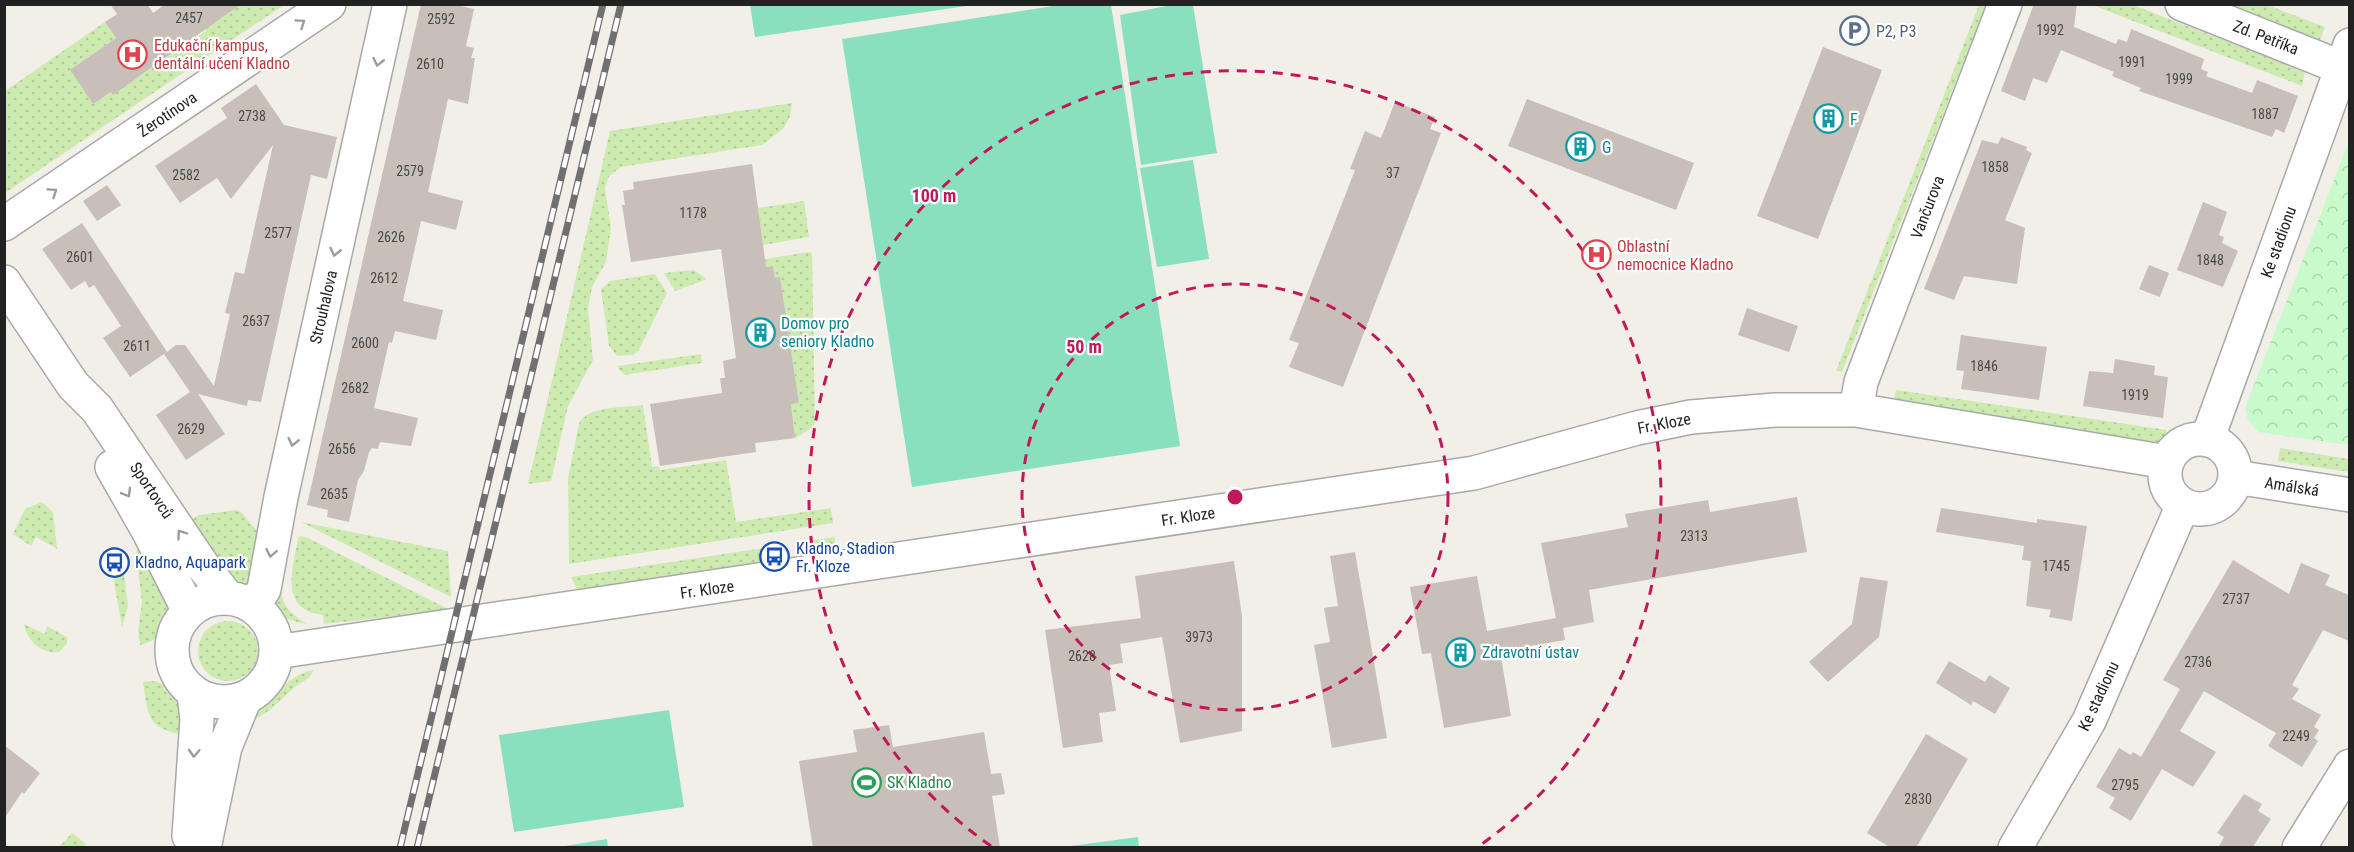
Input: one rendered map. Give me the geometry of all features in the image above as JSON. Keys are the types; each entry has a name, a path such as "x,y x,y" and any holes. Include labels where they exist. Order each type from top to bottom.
{"street":[{"name":"Žerotínova","path":"4,224 329,4"},
{"name":"Vančurova","path":"1856,410 1861,382 2005,4"},
{"name":"Zd. Petříka","path":"2182,4 2346,61"},
{"name":"Strouhalova","path":"241,602 264,589 281,497 387,7"},
{"name":"Ke stadionu","path":"2207,440 2346,61"},
{"name":"Sportovců","path":"4,282 73,385 97,409 196,556 241,602 266,619 274,635 276,652"},
{"name":"Sportovců","path":"73,385 78,408 149,532 189,611"},
{"name":"Fr. Kloze","path":"276,652 1474,472 1637,428 1691,417 1775,410 1856,410 2167,462"},
{"path":"2207,440 2216,444 2230,457 2235,477 2228,496 2212,508 2192,509 2183,505 2169,491 2164,472 2167,462 2178,446 2187,442 2207,440"},
{"name":"Amálská","path":"2235,477 2349,495"},
{"name":"Ke stadionu","path":"2015,848 2089,721 2183,505"},
{"path":"241,602 202,602 189,611 175,633 172,658 183,682 194,694 215,701 231,702 245,698 267,679 276,652"},
{"path":"189,848 188,827 197,719 194,694"},
{"path":"204,848 225,747 245,698"},
{"path":"2299,848 2349,766"}],"green space":[{"path":"750,4 973,5 755,37"},
{"path":"1066,4 1111,5 1180,446 912,487 842,39"},
{"path":"1177,4 1193,5 1217,153 1141,165 1120,15"},
{"path":"215,5 284,5 5,193 5,91 105,22 116,38 70,70 93,104 111,92 113,94 206,31"},
{"path":"1979,5 1986,5 1842,372 1836,371"},
{"path":"2092,5 2133,5 2305,72 2302,86"},
{"path":"2227,5 2267,5 2325,27 2320,40"},
{"path":"792,103 790,116 784,128 762,145 621,167 609,176 605,188 611,228 606,262 592,287 588,308 593,360 568,406 551,481 528,484 610,131"},
{"path":"2349,141 2349,445 2258,432 2247,418 2245,408"},
{"path":"1193,160 1209,259 1157,267 1140,168"},
{"path":"804,201 809,237 763,245 758,208"},
{"path":"812,253 815,423 809,430 795,438 791,404 799,403 780,278 775,278 773,266 766,267 765,259"},
{"path":"694,270 707,279 675,291 664,273"},
{"path":"655,274 667,293 639,350 633,355 617,356 609,346 601,289 610,281"},
{"path":"701,354 702,363 624,375 617,366"},
{"path":"1896,390 2167,430 2163,442 2159,443 1893,402"},
{"path":"643,405 652,467 659,466 660,470 726,460 736,522 831,508 833,523 569,564 568,478 579,423 584,417 599,410"},
{"path":"2280,448 2349,459 2349,472 2278,461"},
{"path":"42,502 53,512 57,549 36,537 31,546 13,534 25,509"},
{"path":"237,510 259,531 253,584 236,587 187,523 199,515"},
{"path":"301,522 448,551 451,597"},
{"path":"301,536 450,610 324,624 323,615 299,605 294,596 292,575 298,538"},
{"path":"835,537 835,545 830,554 803,556 801,542"},
{"path":"145,544 175,607 171,621 164,632 140,645 138,630 142,603 136,551"},
{"path":"764,548 766,563 578,591 571,577"},
{"path":"124,573 128,606 122,627 114,582 116,574"},
{"path":"281,587 283,600 289,610 308,624 291,620 277,611 272,600"},
{"path":"222,621 234,621 245,626 253,634 258,651 256,663 245,676 234,681 222,681 211,676 203,668 198,657 198,645 203,634 211,626"},
{"path":"24,624 45,634 47,626 67,637 67,644 59,652 41,649 28,636"},
{"path":"314,670 309,678 296,686 270,710 254,720 250,716 296,676"},
{"path":"153,681 170,688 175,694 183,717 185,735 163,729 152,719 146,704 143,682"},
{"path":"669,710 684,807 514,832 499,735"},
{"path":"72,833 86,844 83,847 59,847"},
{"path":"1138,837 1139,847 1063,847"},
{"path":"607,839 608,847 559,847"}],"building":[{"name":"Edukační kampus, dentální učení Kladno","path":"110,4 147,4 153,13 165,4 241,4 113,95 111,92 93,104 70,70 116,38 105,22 117,14"},
{"path":"421,4 452,4 474,9 466,46 474,48 471,58 475,58 468,104 448,99 428,192 463,201 456,230 421,221 403,301 443,310 436,340 395,331 392,343 389,342 374,408 418,418 411,446 380,442 378,449 372,448 364,471 358,480 349,522 327,517 328,510 307,505"},
{"path":"2034,4 2077,4 2074,27 2116,44 2118,39 2127,42 2131,29 2204,59 2201,69 2208,72 2206,76 2252,93 2257,80 2298,96 2284,133 2276,129 2272,137 2139,91 2141,88 2112,76 2114,72 2061,50 2047,83 2033,78 2025,101 2001,91"},
{"name":"F","path":"1823,47 1882,70 1818,239 1757,216"},
{"path":"256,84 284,125 337,137 327,179 311,175 261,402 248,400 247,406 198,394 225,434 186,460 156,415 190,392 164,354 130,377 103,338 121,326 94,285 89,288 85,281 71,290 42,249 82,223 167,352 176,345 185,345 214,386 230,314 225,313 235,272 244,274 273,145 231,199 217,178 180,203 155,166 227,118 221,108"},
{"name":"G","path":"1527,99 1694,163 1676,210 1508,146"},
{"path":"1395,102 1435,117 1430,129 1441,133 1343,387 1289,367 1299,343 1289,340 1355,170 1350,169 1365,131 1381,138"},
{"path":"2001,137 2027,147 2026,150 2032,153 2005,220 2025,228 2017,284 1964,276 1954,300 1924,289 1982,140 1998,144"},
{"name":"Domov pro seniory Kladno","path":"752,164 766,267 773,266 775,278 780,277 799,403 791,404 795,438 755,443 756,452 660,466 650,404 722,393 720,378 725,378 723,361 736,358 721,249 631,262 622,205 625,205 623,191 634,189 633,182"},
{"path":"107,185 121,205 97,221 83,201"},
{"path":"2203,202 2227,212 2219,235 2224,237 2222,243 2238,251 2223,287 2177,270"},
{"path":"2149,265 2169,273 2160,297 2139,289"},
{"path":"1747,308 1798,326 1789,352 1738,335"},
{"path":"1961,335 2047,347 2039,400 1961,389 1964,371 1956,370"},
{"path":"2115,359 2155,366 2154,375 2168,377 2163,418 2083,406 2089,371 2113,373"},
{"path":"1797,497 1807,552 1589,590 1594,622 1563,628 1565,640 1500,651 1511,716 1444,728 1431,653 1422,654 1410,587 1477,576 1487,631 1556,618 1541,543 1628,527 1625,514 1708,500 1710,512"},
{"path":"1941,508 2037,523 2037,519 2087,526 2072,621 2049,617 2051,610 2026,606 2031,561 2022,560 2024,546 1936,532"},
{"path":"1355,552 1387,738 1332,748 1314,645 1330,642 1324,608 1338,606 1330,556"},
{"path":"2233,560 2289,594 2301,563 2330,575 2325,585 2349,595 2349,641 2323,630 2292,685 2299,689 2292,699 2321,715 2314,727 2319,730 2314,738 2318,741 2302,767 2268,746 2276,733 2204,691 2180,731 2216,752 2193,787 2162,769 2131,821 2109,808 2115,798 2096,787 2119,748 2131,755 2133,752 2141,757 2180,689 2163,680"},
{"path":"1234,561 1242,616 1242,731 1180,743 1162,637 1120,644 1123,663 1109,665 1116,711 1099,713 1103,742 1063,748 1045,630 1141,618 1135,576"},
{"path":"1860,577 1888,581 1879,637 1828,682 1809,662 1852,624"},
{"path":"1949,661 1985,682 1989,675 2010,688 1995,714 1973,701 1971,705 1936,683"},
{"path":"889,725 893,747 984,732 991,774 1001,773 1005,794 992,796 1000,848 813,848 799,761 857,752 853,730"},
{"path":"1926,734 1968,759 1916,848 1891,848 1867,833"},
{"path":"4,745 40,773 24,794 22,792 4,819"},
{"path":"2244,794 2262,804 2258,811 2271,819 2252,848 2218,848 2224,837 2217,833"}],"railway":[{"path":"400,848 603,4"},
{"path":"417,848 621,4"}],"place":[{"name":"P2, P3","path":"1855,31"},
{"name":"Edukační kampus, dentální učení Kladno","path":"133,54"},
{"name":"F","path":"1829,119"},
{"name":"G","path":"1581,147"},
{"name":"Oblastní nemocnice Kladno","path":"1596,255"},
{"name":"Domov pro seniory Kladno","path":"760,332"},
{"name":"Kladno, Stadion Fr. Kloze","path":"775,557"},
{"name":"Kladno, Aquapark","path":"114,562"},
{"name":"Zdravotní ústav","path":"1461,652"},
{"name":"SK Kladno","path":"866,782"}]}
